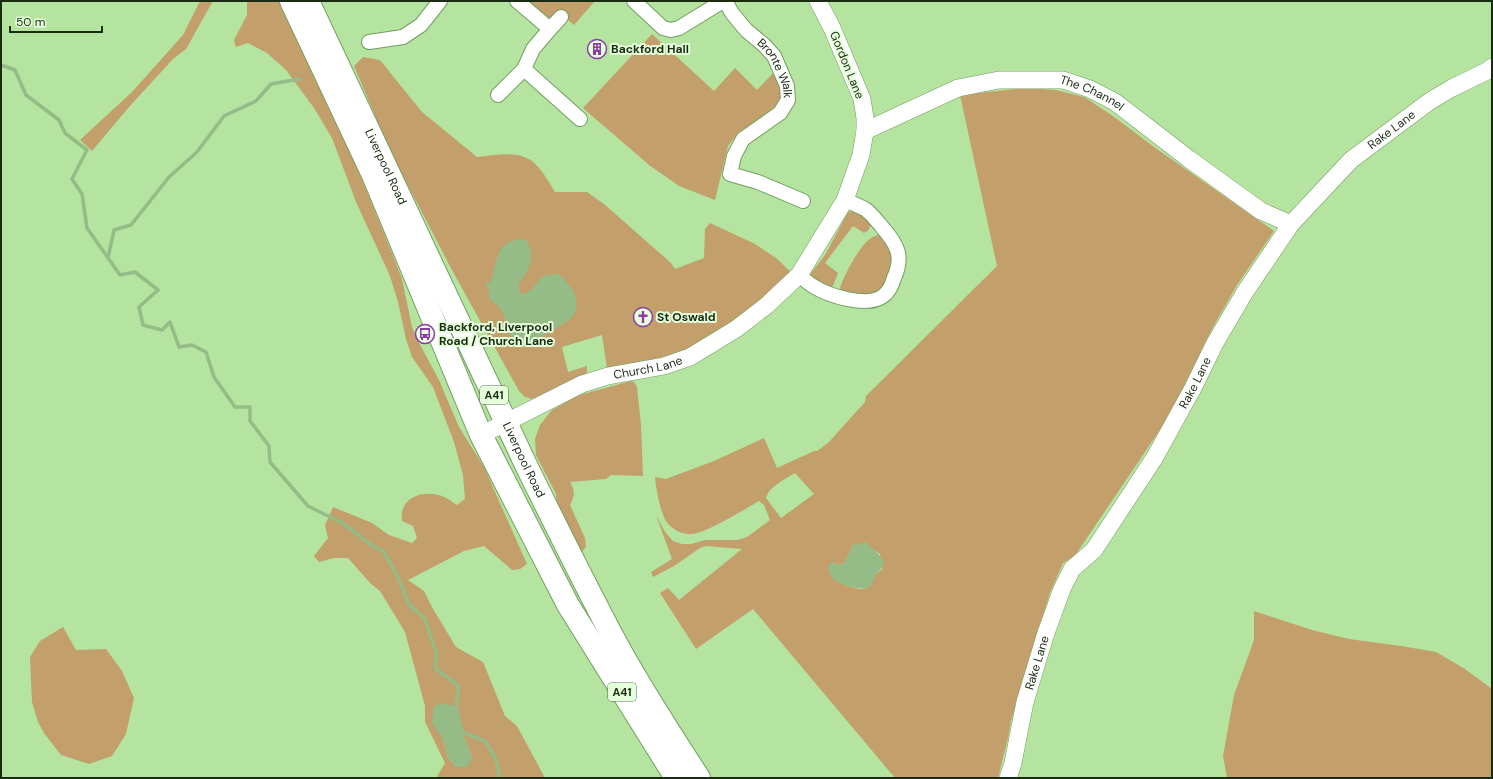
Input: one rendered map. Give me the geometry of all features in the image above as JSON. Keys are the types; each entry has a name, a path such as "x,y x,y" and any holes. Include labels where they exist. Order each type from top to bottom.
{"highway":[{"name":"Liverpool Road","path":"291,1 373,175 481,435 568,605 676,778"},
{"name":"Liverpool Road","path":"308,1 547,507 615,641 647,696 699,778"}],"street":[{"path":"369,42 403,37 421,25 440,1"},
{"path":"517,1 550,29"},
{"path":"634,1 663,28 671,30 679,28 724,1"},
{"name":"Bronte Walk","path":"724,1 746,30 774,56 787,86 788,100 780,113 743,139 734,156 730,174 758,182 803,201"},
{"name":"Gordon Lane","path":"818,1 832,28 862,99 865,118 865,131"},
{"path":"498,96 524,68 532,49 561,17"},
{"name":"Rake Lane","path":"1008,778 1025,702 1046,634 1062,589 1072,569 1094,550 1155,457 1193,388 1215,343 1245,292 1291,224 1351,160 1430,101 1492,67"},
{"path":"524,68 580,119"},
{"name":"The Channel","path":"865,131 958,88 999,80 1063,80 1090,88 1115,102 1189,159 1261,211 1291,224"},
{"name":"Church Lane","path":"481,435 582,384 608,376 664,366 690,357 736,329 766,306 799,275 846,200 861,155 865,131"},
{"path":"799,275 814,287 833,295 856,301 871,301 883,296 890,287 899,262 898,250 895,244 879,224 865,210 846,200"}],"shaded area":[{"path":"200,1 213,1 186,49 173,59 129,107 92,151 80,140 132,92 183,35"},
{"path":"247,1 280,1 361,177 402,279 412,327 418,341 439,380 459,427 484,467 527,564 520,569 512,570 484,546 464,551 408,580 424,591 456,647 483,662 505,716 517,726 545,778 436,778 445,763 425,722 425,706 405,632 380,591 371,584 348,558 334,558 319,562 314,556 328,538 325,525 333,507 372,523 389,535 412,543 417,538 413,526 402,521 402,514 407,502 417,495 431,494 443,496 457,505 465,499 463,475 454,442 433,387 412,357 390,276 356,202 332,138 314,108 286,70 267,53 248,43 236,47 234,40 247,15","holes":["462,732 472,758 457,767 448,758 443,739"]},
{"path":"525,1 595,1 574,25 559,12 552,17 545,19"},
{"path":"652,34 714,91 735,68 757,90 774,72 783,89 782,99 735,137 728,146 715,200 679,186 649,165 583,108"},
{"path":"363,57 380,60 422,112 477,157 502,154 519,155 533,162 539,168 555,192 587,192 604,204 671,263 675,269 704,258 705,229 710,223 755,244 776,258 792,273 773,291 731,323 680,356 607,368 602,335 562,347 568,372 587,366 587,374 533,399 525,397 519,391 453,272 391,153 354,66"},
{"path":"1026,88 1056,90 1084,97 1274,231 1237,285 1213,327 1170,415 1074,557 1063,563 1050,593 1011,721 998,778 895,778 753,609 696,649 660,593 668,588 679,600 742,549 706,546 700,548 674,566 653,577 651,572 672,559 656,515 665,532 673,541 682,544 691,544 705,540 738,540 747,537 770,520 764,505 759,501 708,529 693,534 682,533 671,527 664,517 656,488 655,477 666,479 714,461 764,438 777,468 817,451 828,443 865,402 866,396 997,266 960,95","holes":["795,473 814,494 781,518 766,498 770,490","853,545 871,548 880,554 882,569 875,575 868,588 859,589 845,585 831,563 839,565 845,563"]},
{"path":"857,211 870,221 870,227 864,233 853,226 825,263 838,273 833,286 828,290 812,278 811,273 825,255 848,212"},
{"path":"880,234 896,256 889,281 876,295 858,296 841,291 840,288 845,276 862,247 872,237"},
{"path":"519,239 526,240 531,251 531,257 529,268 519,283 519,292 524,294 530,291 539,280 546,275 559,274 571,288 577,305 572,317 563,324 530,342 515,346 509,334 503,312 489,298 489,289 485,283 491,282 498,254 501,249 511,241"},
{"path":"631,381 634,382 637,387 641,425 643,476 611,475 606,479 570,482 574,494 570,505 585,538 586,547 581,553 557,511 556,494 536,455 535,439 540,425 552,410 579,395"},
{"path":"867,542 884,562 873,583 868,588 859,588 844,585 835,581 828,569 830,563 839,565 845,563 853,545"},
{"path":"1254,611 1312,630 1349,639 1436,652 1465,669 1492,689 1492,778 1227,778 1223,756 1234,695 1254,640"},
{"path":"63,627 76,650 106,649 122,671 134,698 126,734 112,756 89,764 61,755 44,733 38,722 32,702 30,657 40,641"},
{"path":"443,703 456,707 462,732 472,758 467,767 457,767 448,758 443,739 432,723 434,706"}],"waterway":[{"path":"1,65 15,70 26,95 59,120 65,133 87,150 72,179 82,194 87,228 120,275 135,272 158,290 139,307 143,325 162,330 170,322 179,347 192,345 206,352 214,377 235,407 250,407 250,421 269,446 270,462 308,506 344,524 371,545 383,551 395,571 410,606 424,617 436,652 436,669 459,686 456,707 462,732 485,741 496,759 500,778"},
{"path":"108,258 114,230 131,225 169,177 197,152 224,116 256,101 271,84 300,79"}],"place":[{"name":"Backford Hall","path":"597,49"},
{"name":"St Oswald","path":"643,317"},
{"name":"Backford, Liverpool Road / Church Lane","path":"425,334"}]}
